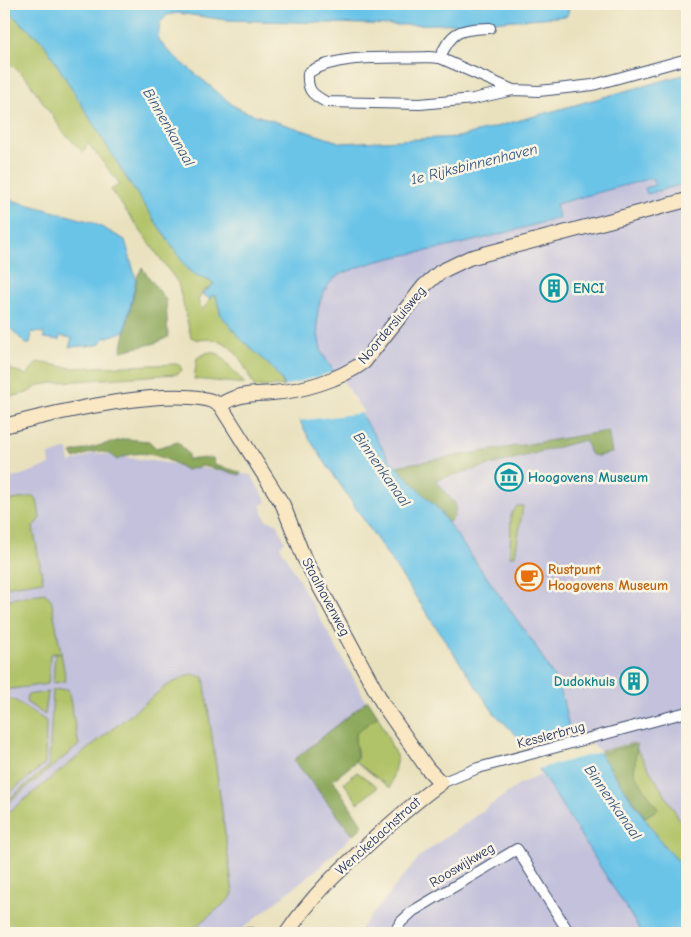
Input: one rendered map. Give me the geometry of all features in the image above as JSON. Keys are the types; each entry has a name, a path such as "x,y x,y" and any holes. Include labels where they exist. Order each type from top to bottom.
{"street":[{"path":"440,58 446,43 457,32 490,28"},
{"path":"513,90 440,58 335,61 318,66 308,73 307,87 313,95 326,102 420,104 473,99 513,90 539,91 593,85 687,59"},
{"name":"Noordersluisweg","path":"220,405 244,394 271,394 343,375 364,362 424,286 440,272 469,258 687,200"},
{"path":"4,426 69,410 126,400 180,397 203,398 220,405"},
{"name":"Staalhavenweg","path":"220,405 283,505 304,558 384,706 427,768 441,783"},
{"name":"Kesslerbrug","path":"490,766 687,712"},
{"name":"Wenckebachstraat","path":"287,933 310,900 336,873 418,799 441,783 478,768 490,766"},
{"name":"Rooswijkweg","path":"394,933 401,922 413,911 516,849 569,933"},
{"path":"247,933 252,933"}],"shaded area":[{"path":"687,163 687,933 357,933 420,856 520,784 557,768 302,330 318,275 360,253"},
{"path":"68,449 70,463 95,453 251,475 267,502 260,505 266,520 277,523 285,542 280,546 366,701 294,760 353,835 321,866 237,933 4,933 4,481 50,465 49,455"}],"green space":[{"path":"4,8 43,42 100,131 129,182 188,270 214,285 203,291 198,301 203,310 212,295 216,296 221,315 273,368 284,386 255,387 239,358 229,346 214,340 191,337 178,283 111,190 120,184 88,143 83,152 63,132 26,77 4,59"},
{"path":"142,268 166,300 168,337 156,343 121,351 138,275"},
{"path":"208,352 219,354 245,384 194,379 197,358"},
{"path":"37,362 70,368 179,364 182,370 177,374 40,385 27,393 4,396 4,367 27,375"},
{"path":"608,431 612,453 597,456 590,454 585,440 435,480 456,505 454,517 448,523 438,509 395,466"},
{"path":"125,439 149,441 156,448 178,442 188,454 188,459 213,458 214,465 240,472 240,475 203,466 186,470 170,461 153,455 135,454 117,460 107,453 96,452 75,459 71,453"},
{"path":"33,496 37,499 40,518 33,527 43,581 4,587 4,502"},
{"path":"517,506 523,506 515,556 510,556 511,515"},
{"path":"45,593 51,599 61,652 50,654 48,684 4,690 4,600"},
{"path":"61,653 66,681 53,683 55,654"},
{"path":"191,674 204,677 233,893 230,899 188,933 4,933 4,816 166,686"},
{"path":"68,689 79,745 4,806 4,803 49,766 53,690"},
{"path":"48,692 45,715 26,702 27,695"},
{"path":"13,699 46,721 45,764 4,797 4,700"},
{"path":"368,700 378,716 357,732 355,738 357,757 353,764 333,780 363,826 353,835 294,760"},
{"path":"378,716 397,758 390,788 355,761 357,754 355,737 359,729"},
{"path":"633,743 687,831 687,843 682,848 687,856 687,870 665,847 598,752"},
{"path":"637,744 634,773 658,809 645,817 600,754"},
{"path":"357,772 378,787 358,803 344,783"}],"water":[{"path":"4,4 570,4 567,16 477,23 398,25 226,20 178,13 167,15 160,23 158,39 167,50 234,106 246,112 342,143 459,137 687,74 687,183 647,194 645,188 655,185 652,178 556,204 559,218 465,243 376,261 345,272 335,278 323,294 319,304 317,323 322,353 390,460 438,509 535,645 562,696 569,728 600,754 665,847 687,870 687,933 642,933 520,739 494,713 310,440 286,395 282,380 241,339 221,315 216,296 212,295 210,299 202,294 214,284 188,270 129,182 43,42 4,8"},
{"path":"4,198 92,222 125,240 136,279 125,331 105,338 98,345 69,347 72,338 60,336 59,340 44,338 44,333 32,332 30,344 26,344 4,322"}],"pier":[{"path":"337,371 364,413 297,421 283,396 284,386"},
{"path":"575,729 601,752 534,770 520,744"}],"place":[{"name":"ENCI","path":"554,288"},
{"name":"Hoogovens Museum","path":"509,477"},
{"name":"Rustpunt Hoogovens Museum","path":"529,577"},
{"name":"Dudokhuis","path":"634,681"}],"water label":[{"name":"Binnenkanaal","path":"169,127"},
{"name":"1e Rijksbinnenhaven","path":"474,164"},
{"name":"Binnenkanaal","path":"382,469"},
{"name":"Binnenkanaal","path":"613,802"}]}
